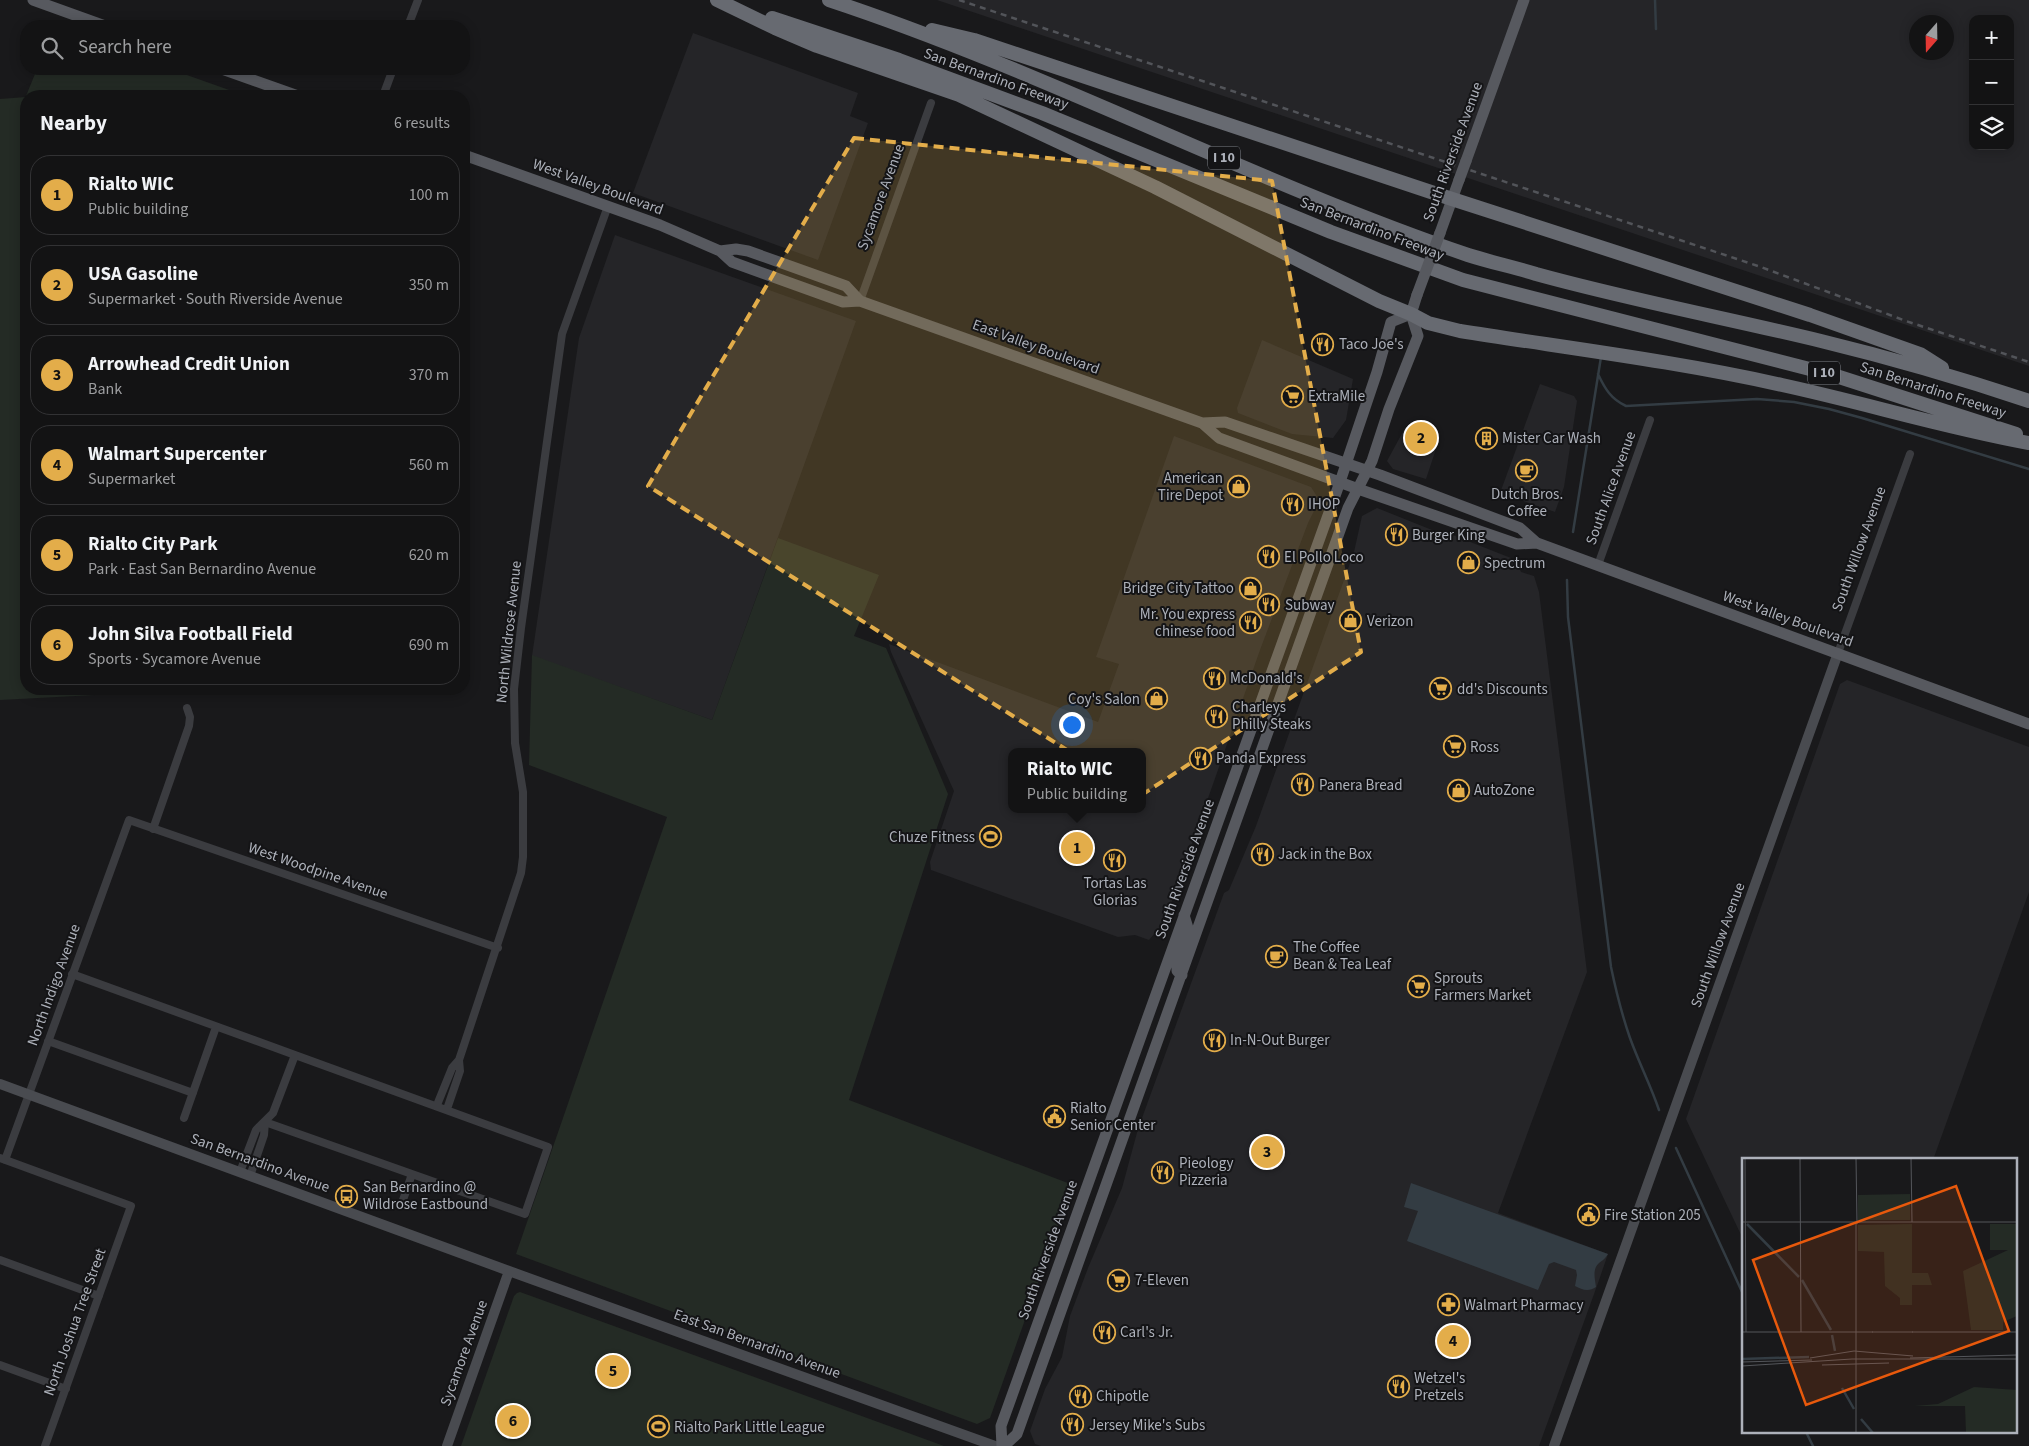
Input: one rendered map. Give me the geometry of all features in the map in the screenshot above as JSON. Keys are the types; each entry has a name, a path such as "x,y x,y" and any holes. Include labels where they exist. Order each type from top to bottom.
{"highway":[{"path":"719,0 774,28 817,46 959,95 1156,187 1380,301 1428,323 1460,331 1710,370 1783,385 1975,433 2029,443"},
{"name":"San Bernardino Freeway","path":"719,0 1033,109 1331,232 1463,280 1833,375 2029,438"},
{"name":"San Bernardino Freeway","path":"829,0 889,21 1081,96 1340,208 1471,256 1605,293 1820,341 1955,376 2029,400"},
{"path":"889,21 974,40 1452,199 1810,315 1920,354 1955,376"}],"main road":[{"path":"33,0 88,20"},
{"name":"South Riverside Avenue","path":"1003,1446 1001,1426 1184,914 1348,485 1367,470 1379,443 1389,409 1418,336 1411,314 1524,0"},
{"path":"239,75 281,90"},
{"name":"West Valley Boulevard","path":"470,158 660,225 720,251 736,249 757,254 846,286 860,300"},
{"name":"East Valley Boulevard","path":"860,300 1202,423 1219,438 1348,485"},
{"name":"South Riverside Avenue","path":"1003,1446 1017,1434 1182,975 1348,485 1350,465 1391,322 1411,314"},
{"name":"East Valley Boulevard","path":"1202,423 1225,422 1350,465"},
{"name":"West Valley Boulevard","path":"1350,465 1520,528 1537,543 2029,724"},
{"name":"West Valley Boulevard","path":"1348,485 1517,544 1537,543"},
{"name":"South Willow Avenue","path":"1557,1445 1838,653"},
{"path":"1182,975 1177,971 1177,964 1188,928 1184,914"},
{"name":"San Bernardino Avenue","path":"0,1084 509,1271"},
{"name":"Sycamore Avenue","path":"447,1446 509,1271"},
{"name":"East San Bernardino Avenue","path":"509,1271 996,1446"}],"street":[{"path":"410,20 418,0"},
{"path":"384,90 391,75"},
{"name":"Sycamore Avenue","path":"860,300 931,103"},
{"name":"North Wildrose Avenue","path":"438,1105 452,1068 459,1060 498,948 521,873 523,857 523,792 515,743 514,689 562,334 608,206"},
{"name":"South Alice Avenue","path":"1598,565 1650,420"},
{"name":"South Willow Avenue","path":"1838,653 1910,454"},
{"path":"153,829 189,726 190,717 187,708"},
{"name":"West Woodpine Avenue","path":"129,820 498,948"},
{"name":"North Indigo Avenue","path":"3,1159 129,820"},
{"path":"72,974 438,1105 548,1147 525,1214 265,1122"},
{"path":"184,1118 216,1027"},
{"path":"48,1041 193,1092"},
{"path":"245,1174 264,1135 265,1122 273,1113 295,1055"},
{"name":"North Wildrose Avenue","path":"447,1109 460,1071 459,1060"},
{"name":"North Joshua Tree Street","path":"3,1159 131,1206 45,1446"},
{"path":"403,1200 412,1174"},
{"path":"0,1260 99,1296"},
{"path":"0,1365 66,1389"}],"highlighted area":[{"path":"854,138 1272,181 1361,652 1140,796 648,486"}],"shaded area":[{"path":"937,0 2029,0 2029,366"},
{"path":"693,33 858,93 850,116 868,123 818,260 633,193"},
{"path":"35,75 187,75 229,90 28,90"},
{"path":"20,97 20,695 94,695 0,700 0,99"},
{"path":"615,235 856,321 712,720 532,656 579,338"},
{"path":"1262,340 1353,379 1346,420 1333,438 1292,434 1238,413 1237,408"},
{"path":"1540,384 1574,396 1577,401 1564,487 1555,512 1500,493"},
{"path":"1405,428 1412,428 1436,436 1437,446 1426,479 1393,469 1387,461"},
{"path":"1174,436 1311,487 1318,498 1318,503 1308,523 1260,650 1165,921 1149,940 1135,935 1118,937 931,870 930,862 954,791 889,644 1098,722 1119,664 1096,657"},
{"path":"1377,508 1447,536 1450,534 1516,560 1521,572 1534,576 1539,592 1587,972 1498,1213 1608,1254 1539,1446 1041,1446 1035,1444 1030,1431 1045,1389 1062,1357 1070,1316 1122,1188 1138,1129 1224,893 1229,890 1256,826 1354,552 1362,516"},
{"path":"778,538 879,575 854,636 886,648 948,794 849,1100 1073,1185 990,1418 977,1424 516,1254 667,817 529,765 532,655 712,720"},
{"path":"1847,680 2029,747 2029,892 1934,1158 1742,1158 1742,1237 1686,1119 1840,684"},
{"path":"1411,1183 1608,1254 1595,1268 1596,1287 1591,1290 1580,1289 1575,1286 1576,1270 1554,1262 1549,1264 1538,1290 1407,1241 1418,1211 1404,1207"},
{"path":"520,1292 944,1446 461,1446 514,1296"}],"waterway":[{"path":"1655,0 1656,29"},
{"path":"1573,532 1601,357"},
{"path":"1598,374 1609,393 1626,406 1757,399 1794,402 1862,418 2029,469"},
{"path":"1567,580 1568,617 1611,967 1619,1003 1630,1038 1659,1110"},
{"path":"1676,1148 1742,1292"},
{"path":"1807,1434 1813,1446"}],"railway":[{"path":"959,0 1758,266 1906,321 2029,362"}],"place":[{"name":"Taco Joe's","path":"1323,344"},
{"name":"ExtraMile","path":"1292,396"},
{"name":"USA Gasoline","path":"1421,438"},
{"name":"Mister Car Wash","path":"1486,438"},
{"name":"Dutch Bros. Coffee","path":"1527,471"},
{"name":"American Tire Depot","path":"1239,487"},
{"name":"IHOP","path":"1292,504"},
{"name":"Burger King","path":"1396,535"},
{"name":"El Pollo Loco","path":"1268,557"},
{"name":"Spectrum","path":"1468,563"},
{"name":"Bridge City Tattoo","path":"1250,588"},
{"name":"Subway","path":"1269,605"},
{"name":"Verizon","path":"1351,621"},
{"name":"Mr. You express chinese food","path":"1251,623"},
{"name":"McDonald's","path":"1214,678"},
{"name":"dd's Discounts","path":"1441,689"},
{"name":"Coy's Salon","path":"1156,699"},
{"name":"Charleys Philly Steaks","path":"1216,716"},
{"name":"Ross","path":"1454,747"},
{"name":"Panda Express","path":"1200,758"},
{"name":"Panera Bread","path":"1303,785"},
{"name":"AutoZone","path":"1458,790"},
{"name":"Chuze Fitness","path":"991,837"},
{"name":"Rialto WIC","path":"1077,848"},
{"name":"Jack in the Box","path":"1262,854"},
{"name":"Tortas Las Glorias","path":"1115,860"},
{"name":"The Coffee Bean & Tea Leaf","path":"1277,956"},
{"name":"Sprouts Farmers Market","path":"1418,987"},
{"name":"In-N-Out Burger","path":"1214,1040"},
{"name":"Rialto Senior Center","path":"1054,1117"},
{"name":"Arrowhead Credit Union","path":"1267,1152"},
{"name":"Pieology Pizzeria","path":"1163,1172"},
{"name":"San Bernardino @ Wildrose Eastbound","path":"347,1196"},
{"name":"Fire Station 205","path":"1588,1215"},
{"name":"7-Eleven","path":"1119,1280"},
{"name":"Walmart Pharmacy","path":"1448,1305"},
{"name":"Carl's Jr.","path":"1104,1332"},
{"name":"Walmart Supercenter","path":"1453,1341"},
{"name":"Rialto City Park","path":"613,1371"},
{"name":"Wetzel's Pretzels","path":"1398,1387"},
{"name":"Chipotle","path":"1080,1396"},
{"name":"John Silva Football Field","path":"513,1421"},
{"name":"Jersey Mike's Subs","path":"1073,1425"},
{"name":"Rialto Park Little League","path":"658,1427"}]}
